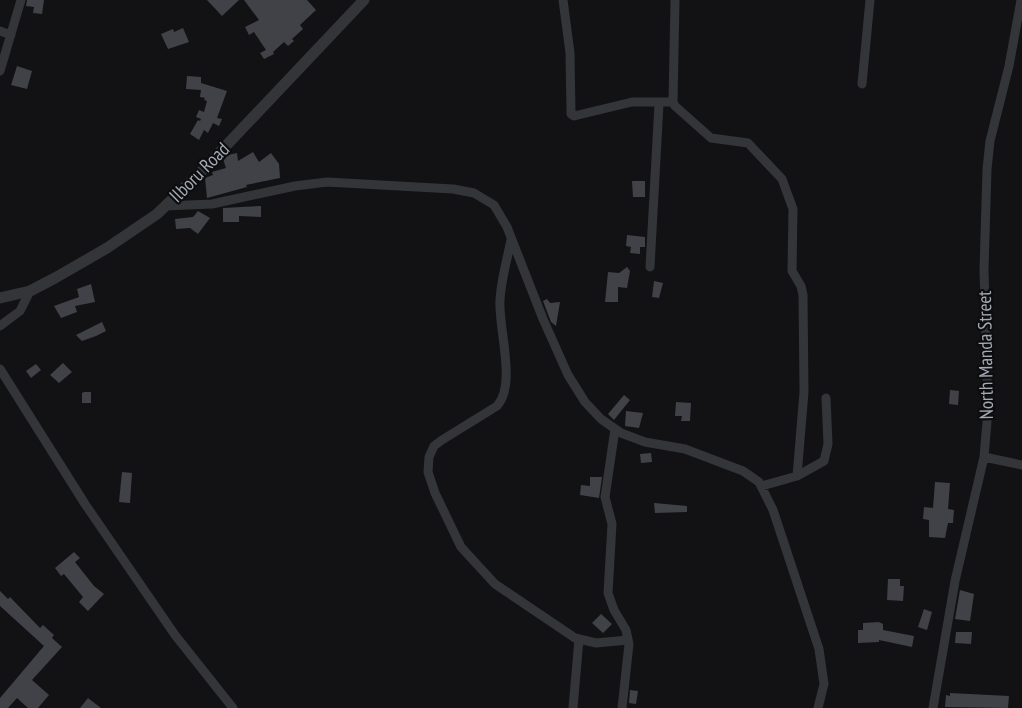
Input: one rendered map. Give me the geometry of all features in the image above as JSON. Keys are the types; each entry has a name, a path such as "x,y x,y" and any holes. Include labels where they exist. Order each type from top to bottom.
{"street":[{"path":"0,72 21,0"},
{"name":"Ilboru Road","path":"0,298 30,291 107,248 165,206 227,146 364,0"},
{"path":"563,0 570,53 571,114 574,116 632,102 660,104 673,102"},
{"path":"675,0 673,102 675,106 711,138 748,143 782,178 790,195 793,209 792,271 801,286 803,295 804,392 797,476"},
{"path":"862,84 870,0"},
{"name":"North Manda Street","path":"933,708 961,550 984,457 988,410 984,270 987,169 990,141 1009,66 1021,0"},
{"path":"0,31 11,35"},
{"path":"650,267 660,104"},
{"path":"165,206 223,203 312,183 453,189 474,193 494,205 501,214 568,375 586,402 601,419 615,429 645,442 685,449 743,471 754,476 762,486 774,510 819,649 824,684 818,708"},
{"path":"511,239 500,301 506,377 504,396 497,406 434,446 428,457 428,472 435,493 461,547 495,584 579,639 596,644 628,640"},
{"path":"0,326 20,311 30,291"},
{"path":"0,369 86,504 169,627 233,708"},
{"path":"762,486 797,476 821,464 827,457 826,398"},
{"path":"615,429 605,497 612,524 608,593 626,630 628,640 629,655 622,695 622,708"},
{"path":"984,457 1022,465"},
{"path":"573,708 579,639"}],"building":[{"path":"27,0 44,0 42,14 33,13 34,7 26,6"},
{"path":"207,0 239,0 222,16"},
{"path":"244,0 307,0 316,10 300,25 303,29 292,39 294,41 288,46 284,42 273,52 274,54 264,59 260,53 266,50 254,32 249,35 245,27 259,20"},
{"path":"183,28 189,42 168,49 161,34 173,29 174,32"},
{"path":"17,66 32,71 27,89 11,85"},
{"path":"187,76 201,77 201,83 227,91 217,118 222,119 219,126 213,123 208,133 204,130 199,140 190,134 198,120 200,121 201,119 196,117 199,110 204,112 207,101 204,100 205,98 200,97 201,90 186,89"},
{"path":"253,152 259,162 271,153 279,164 280,178 246,185 247,187 207,198 205,178 213,175 212,172 226,168 223,159 228,155 237,153 238,161"},
{"path":"632,181 645,181 645,197 633,197"},
{"path":"261,206 261,217 239,216 239,222 223,222 223,208"},
{"path":"198,211 210,218 198,234 190,228 176,229 175,219 193,217"},
{"path":"627,235 645,237 645,247 640,247 640,254 630,253 631,247 626,246"},
{"path":"627,267 630,271 627,288 618,287 618,302 605,302 608,272 619,273"},
{"path":"654,281 663,283 659,298 652,297"},
{"path":"91,284 95,302 75,306 77,312 61,318 54,306 79,297 77,289"},
{"path":"547,299 550,303 560,302 556,326 551,322 543,301"},
{"path":"102,322 106,331 96,336 82,341 76,335"},
{"path":"63,363 72,372 59,383 50,375"},
{"path":"36,364 41,370 31,378 26,371"},
{"path":"950,390 959,391 958,405 949,404"},
{"path":"91,392 91,403 82,403 82,393"},
{"path":"624,395 630,400 614,420 608,414"},
{"path":"676,402 691,403 690,421 681,421 682,416 675,416"},
{"path":"626,411 643,413 639,428 625,426"},
{"path":"651,453 652,462 641,463 640,454"},
{"path":"122,472 132,473 130,503 119,502"},
{"path":"590,477 602,477 599,498 580,495 581,485 590,486"},
{"path":"935,482 950,483 948,509 954,510 953,523 948,523 945,538 929,537 929,520 923,519 924,507 933,508"},
{"path":"654,503 687,506 687,512 655,513"},
{"path":"74,552 80,558 75,562 94,586 104,594 88,611 79,602 83,597 64,574 61,576 55,568"},
{"path":"888,579 900,579 900,586 904,586 903,601 887,600"},
{"path":"960,590 974,594 970,621 955,619"},
{"path":"0,591 8,599 10,597 40,628 43,625 54,635 52,638 62,647 32,680 49,695 38,708 28,708 17,698 8,708 0,708 0,698 44,646 0,606"},
{"path":"924,609 932,612 927,630 918,627"},
{"path":"601,614 612,624 603,633 592,623"},
{"path":"879,622 883,624 883,630 914,636 912,647 879,640 879,642 858,643 858,630 863,630 863,623"},
{"path":"956,632 972,632 971,644 955,643"},
{"path":"630,690 638,691 636,704 629,703"},
{"path":"950,693 1009,696 1008,708 945,707 946,695 950,696"},
{"path":"88,698 101,708 80,708"}]}
